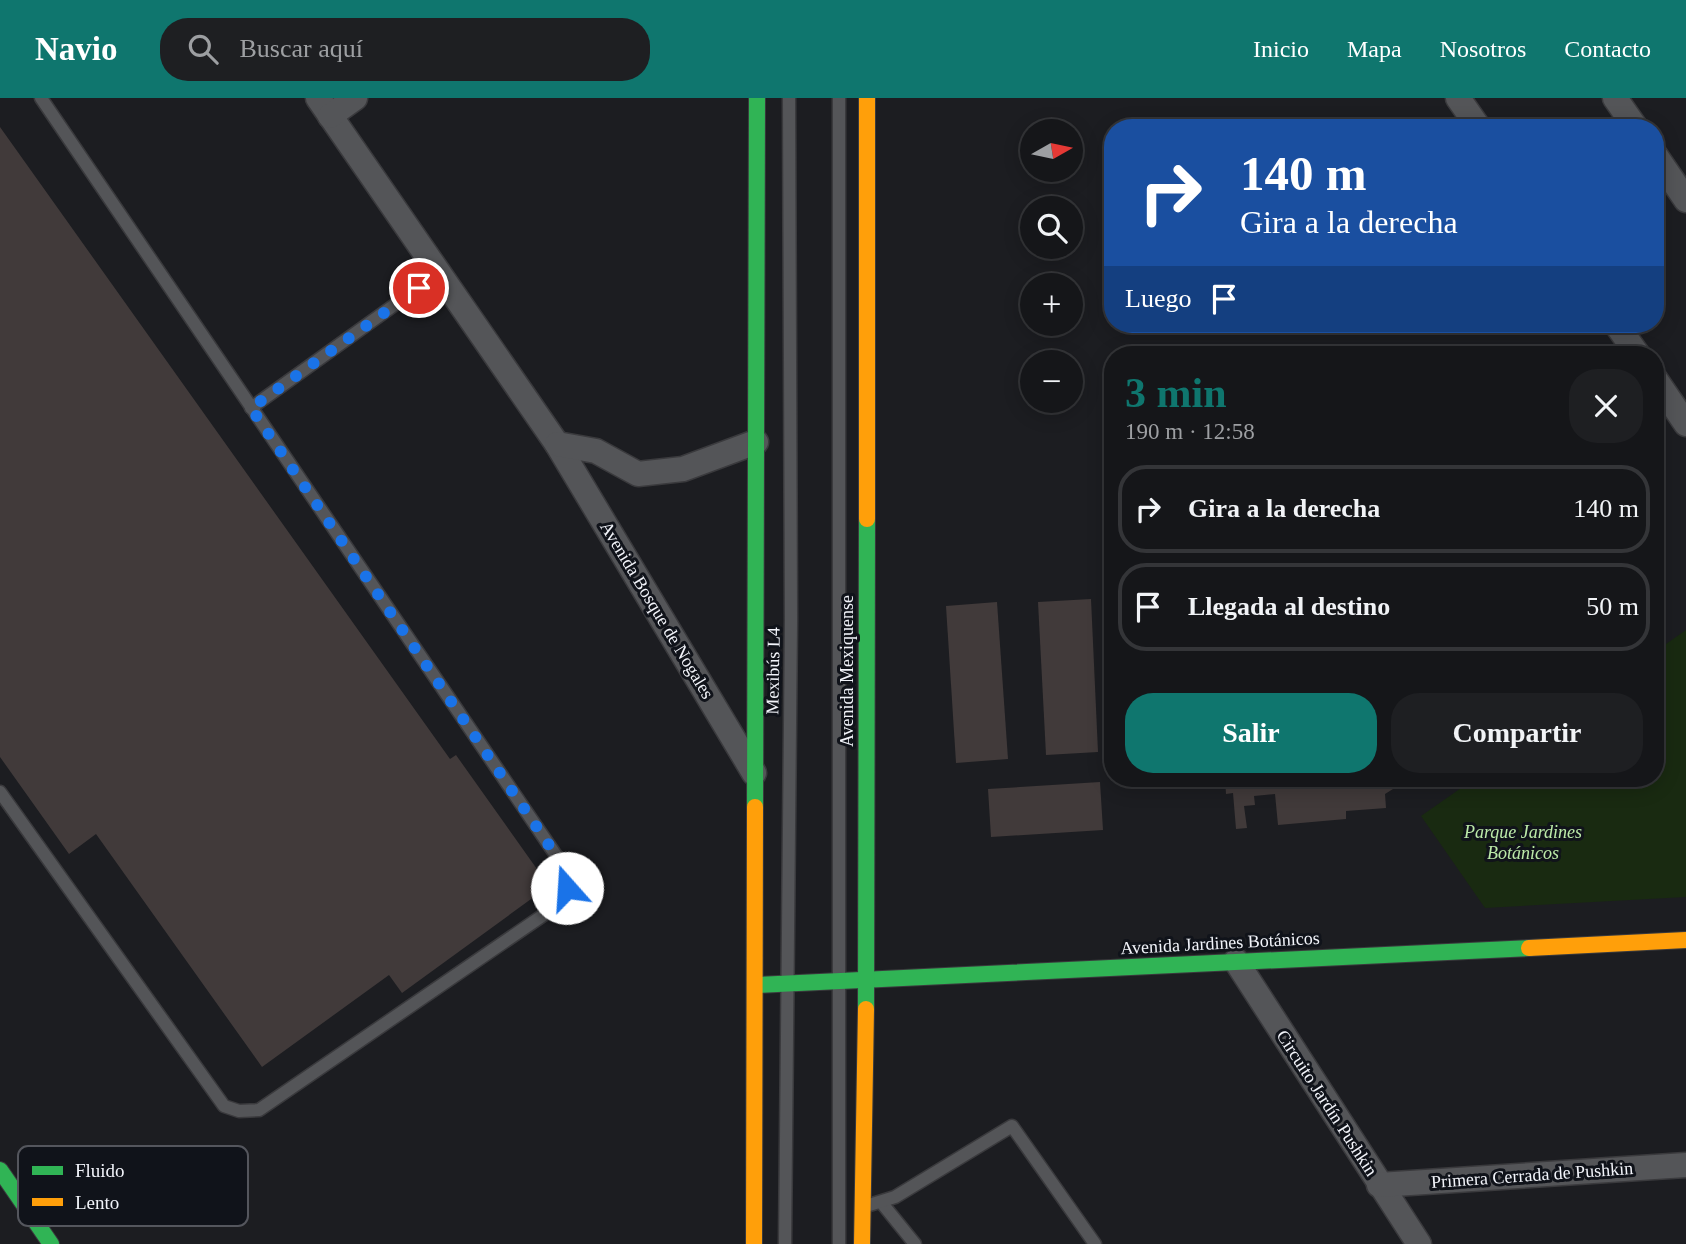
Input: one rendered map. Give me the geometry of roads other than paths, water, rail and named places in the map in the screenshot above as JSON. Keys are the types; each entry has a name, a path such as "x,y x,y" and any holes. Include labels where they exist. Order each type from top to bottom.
{"main road":[{"path":"754,1244 757,98"},
{"name":"Avenida Mexiquense","path":"862,1244 866,979 867,98"},
{"name":"Avenida Jardines Botánicos","path":"756,985 1686,940"},
{"path":"0,1170 18,1196"},
{"path":"39,1226 51,1244"}],"street":[{"path":"324,107 355,98"},
{"path":"1458,98 1473,119"},
{"path":"1615,98 1630,119"},
{"name":"Avenida Bosque de Nogales","path":"324,107 558,444 756,776"},
{"path":"1664,168 1686,200"},
{"path":"1664,392 1686,424"},
{"path":"558,444 596,451 638,474 683,469 756,442"},
{"name":"Circuito Jardín Pushkin","path":"1236,961 1419,1244"},
{"name":"Primera Cerrada de Pushkin","path":"1379,1185 1686,1165"}],"lane":[{"path":"0,792 223,1107 239,1111 259,1110 561,903 567,888 566,870 41,98"},
{"name":"Mexibús L4","path":"785,1244 791,620 789,98"},
{"path":"839,98 839,1244"},
{"path":"251,408 439,273"},
{"path":"862,1207 881,1202 909,1189 1012,1126 1095,1244"},
{"path":"881,1202 915,1244"}],"park label":[{"name":"Parque Jardines Botánicos","path":"1523,842"}]}
